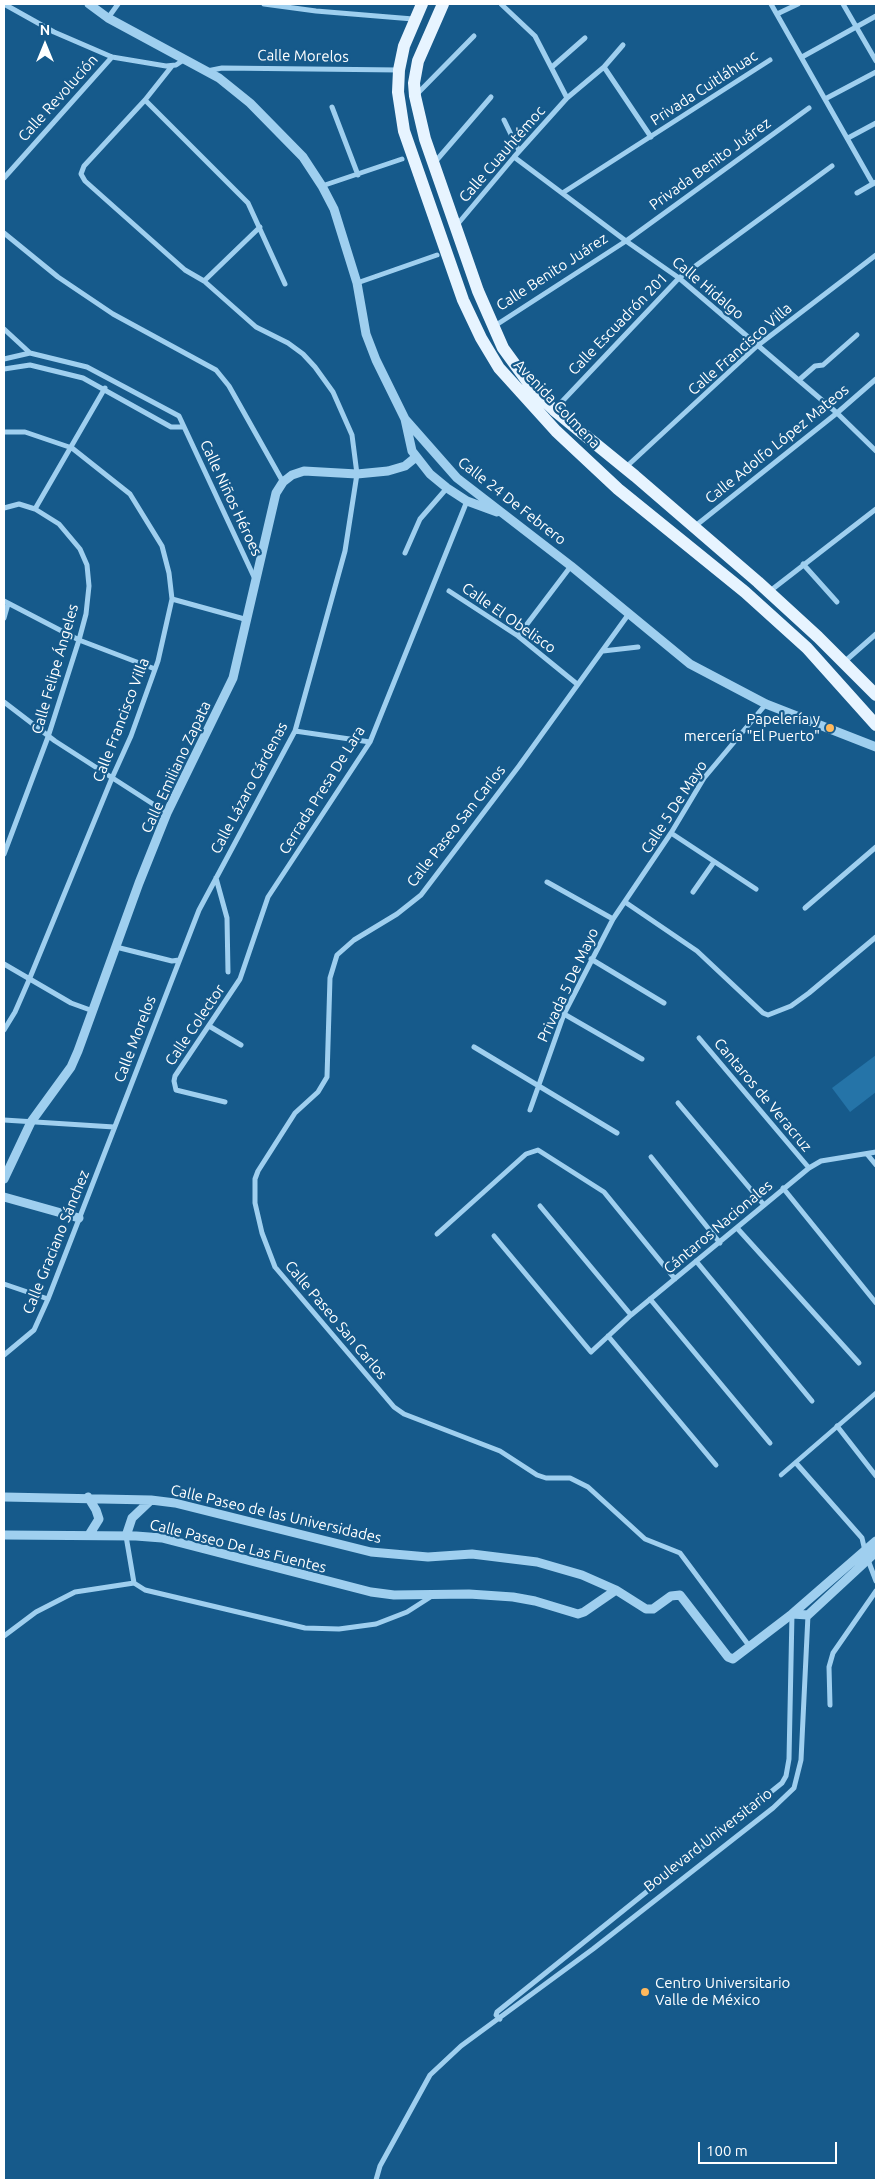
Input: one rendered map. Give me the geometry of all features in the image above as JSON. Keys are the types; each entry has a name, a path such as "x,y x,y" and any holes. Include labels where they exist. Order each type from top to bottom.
{"main road":[{"name":"Avenida Colmena","path":"422,4 404,46 399,70 398,92 404,131 463,300 481,338 499,368 556,431 618,488 745,592 807,648 876,725"},
{"name":"Avenida Colmena","path":"443,4 418,61 414,83 415,96 425,139 456,226 493,327 511,361 535,392 554,410 625,468 818,637 876,695"}],"street":[{"path":"4,4 54,32 112,57 172,66"},
{"name":"Calle 24 De Febrero","path":"89,4 108,18 186,59 232,88 303,157 334,209 357,283 369,345 405,419 457,478 506,513 690,664 766,704 876,747"},
{"path":"108,18 118,4"},
{"path":"264,4 414,19"},
{"path":"501,4 536,36 568,98"},
{"path":"771,4 875,183 857,193"},
{"path":"777,14 798,4"},
{"path":"843,4 876,61"},
{"path":"802,57 876,16"},
{"path":"415,96 474,36"},
{"path":"552,67 585,38"},
{"name":"Calle Cuauhtémoc","path":"456,226 519,151 568,98 604,67 623,45"},
{"name":"Calle Revolución","path":"4,178 112,57"},
{"path":"186,59 172,66 145,100 248,204 285,284"},
{"name":"Privada Cuitláhuac","path":"564,192 770,60"},
{"path":"604,67 651,137"},
{"name":"Calle Morelos","path":"207,71 222,68 399,70"},
{"path":"825,99 876,72"},
{"path":"434,162 491,97"},
{"name":"Calle Lázaro Cárdenas","path":"145,100 84,166 81,174 85,181 185,270 204,281 256,327 288,343 303,354 315,367 333,392 352,435 356,474 345,551 296,731 199,910 185,952 179,960"},
{"path":"332,107 358,175"},
{"name":"Privada Benito Juárez","path":"626,241 809,108"},
{"path":"504,120 519,151"},
{"path":"848,138 876,123"},
{"name":"Calle Hidalgo","path":"514,157 564,192 626,241 679,278 837,413 876,451"},
{"path":"322,186 402,159"},
{"name":"Calle Escuadrón 201","path":"554,410 679,278 832,166"},
{"path":"204,281 260,227"},
{"path":"4,233 58,277 113,314 216,370 229,386 283,482 292,475 304,471 356,474 388,471 406,466 416,457"},
{"name":"Calle Benito Juárez","path":"493,327 626,241"},
{"path":"357,283 437,255"},
{"name":"Calle Francisco Villa","path":"625,468 757,346 876,255"},
{"path":"4,329 30,353"},
{"path":"799,380 815,366 823,365 857,335"},
{"name":"Calle Niños Héroes","path":"4,359 30,353 87,367 179,416 255,579"},
{"name":"Calle Niños Héroes","path":"4,369 38,366 84,378 105,388 171,427 183,427"},
{"name":"Calle Adolfo López Mateos","path":"693,528 837,413 876,379"},
{"path":"35,509 105,388"},
{"path":"405,419 416,457 447,488 467,501 483,508 506,513"},
{"name":"Calle Francisco Villa","path":"4,432 26,432 72,448 130,494 146,517 162,546 169,572 172,599 155,669 131,736 29,980 4,1030"},
{"name":"Calle Emiliano Zapata","path":"4,1180 31,1122 71,1068 168,813 233,678 248,620 255,579 272,506 283,482"},
{"path":"405,553 420,520 447,488"},
{"name":"Cerrada Presa De Lara","path":"240,978 268,898 370,742 467,501"},
{"name":"Calle Felipe Ángeles","path":"4,508 19,504 35,509 59,524 71,536 87,565 88,596 79,640 48,737 4,854"},
{"path":"768,593 876,509"},
{"path":"803,564 837,602"},
{"path":"518,636 571,566"},
{"name":"Calle El Obelisco","path":"449,591 518,636 577,684"},
{"path":"172,599 248,620"},
{"path":"4,618 6,602 79,640 155,669"},
{"name":"Calle Paseo San Carlos","path":"628,615 519,766 421,894 397,914 354,940 337,955 330,978 327,1077 318,1092 295,1113 258,1171 255,1184 255,1203 272,1262 394,1407 404,1414 500,1451 526,1470 546,1478 570,1478 580,1482 645,1539 680,1553 750,1647"},
{"path":"843,663 876,634"},
{"path":"603,651 638,647"},
{"path":"4,702 48,737 168,813"},
{"name":"Calle 5 De Mayo","path":"625,902 671,833 704,778 766,704"},
{"path":"296,731 370,742"},
{"path":"671,833 756,889"},
{"path":"805,908 876,847"},
{"path":"693,892 714,862"},
{"path":"216,877 227,918 228,972"},
{"path":"547,882 614,919"},
{"path":"625,902 697,951 763,1013 768,1015 791,1006 836,973 876,937"},
{"name":"Privada 5 De Mayo","path":"530,1110 564,1014 591,959 625,902"},
{"path":"116,947 172,961 179,960"},
{"path":"591,959 664,1003"},
{"name":"Calle Morelos","path":"114,1126 179,960"},
{"path":"4,964 71,1003 93,1011"},
{"name":"Calle Colector","path":"225,1102 181,1092 174,1086 175,1076 240,978"},
{"path":"564,1014 642,1060"},
{"path":"209,1026 241,1045"},
{"name":"Cantaros de Veracruz","path":"699,1038 809,1168"},
{"path":"474,1047 617,1133"},
{"path":"678,1103 764,1205"},
{"path":"4,1120 114,1126"},
{"name":"Calle Graciano Sánchez","path":"4,1355 34,1330 48,1299 114,1126"},
{"path":"437,1234 526,1154 538,1150 604,1192 675,1279"},
{"name":"Cántaros Nacionales","path":"494,1236 590,1352 631,1315 809,1168 821,1161 876,1152"},
{"path":"867,1154 876,1165"},
{"path":"652,1157 720,1243"},
{"path":"783,1188 876,1303"},
{"path":"4,1197 79,1218"},
{"path":"540,1206 631,1315"},
{"path":"737,1228 859,1363"},
{"path":"696,1261 812,1401"},
{"path":"4,1284 48,1299"},
{"path":"650,1300 770,1443"},
{"path":"608,1336 716,1465"},
{"path":"781,1475 876,1393"},
{"path":"837,1426 876,1476"},
{"path":"796,1463 862,1538 876,1580"},
{"name":"Calle Paseo de las Universidades","path":"4,1496 151,1500 175,1503 371,1552 428,1557 472,1554 537,1562 582,1575 616,1590 646,1609 653,1609 676,1594 680,1595 728,1657 737,1658 750,1647"},
{"path":"88,1497 96,1510 98,1519 89,1535"},
{"path":"134,1583 126,1536 132,1518 151,1500"},
{"name":"Calle Paseo De Las Fuentes","path":"4,1535 89,1535 162,1538 370,1592 394,1595 435,1594 513,1597 535,1600 578,1614 584,1612 616,1590"},
{"path":"792,1614 808,1615 867,1555 876,1541"},
{"path":"750,1647 867,1555 876,1552"},
{"path":"4,1636 36,1612 75,1592 134,1583 153,1592 287,1625 320,1630 376,1624 407,1612 435,1594"},
{"path":"830,1705 829,1667 833,1653 876,1591"},
{"name":"Boulevard Universitario","path":"500,2019 496,2015 497,2012 782,1783 786,1776 792,1614"},
{"name":"Boulevard Universitario","path":"376,2180 380,2166 430,2074 461,2046 500,2019 677,1883 773,1808 794,1788 801,1760 808,1615"},
{"path":"670,1874 677,1883"}],"shaded area":[{"path":"876,1055 876,1092 850,1112 832,1088"}],"place":[{"name":"Papelería y mercería \"El Puerto\"","path":"830,728"},
{"name":"Centro Universitario Valle de México","path":"645,1992"}]}
